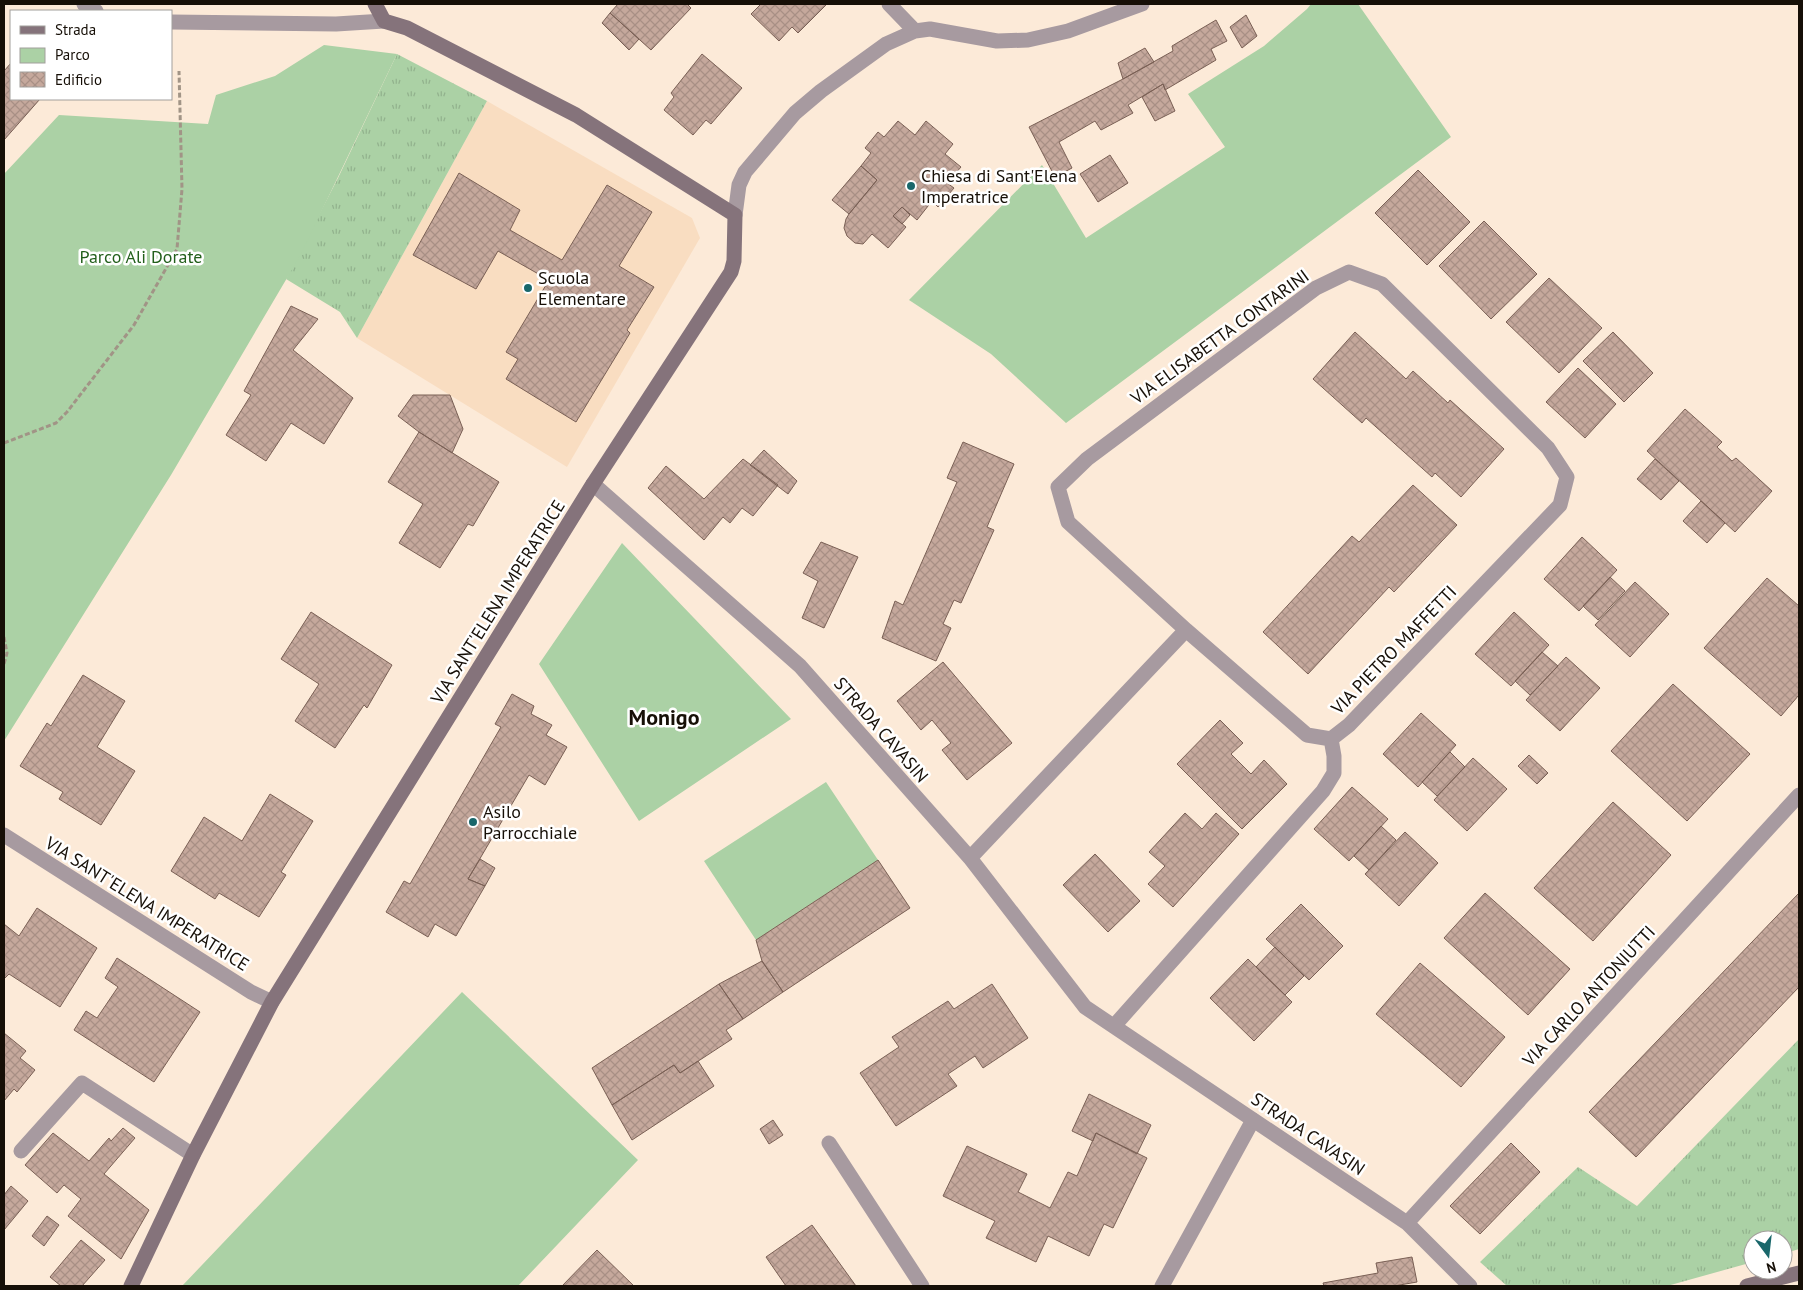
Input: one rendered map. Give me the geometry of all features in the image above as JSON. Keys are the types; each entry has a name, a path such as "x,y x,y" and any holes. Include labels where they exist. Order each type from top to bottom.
{"street":[{"path":"375,4 384,21"},
{"path":"889,4 915,31"},
{"name":"VIA SANT'ELENA IMPERATRICE","path":"131,1286 193,1155 272,1002 593,484 730,272 734,261 739,185 745,172 795,113 821,91 886,44 915,31 930,29 997,41 1028,40 1068,31 1142,4"},
{"path":"172,22 336,24 384,21 407,28 576,115 736,215"},
{"name":"VIA ELISABETTA CONTARINI","path":"1186,630 1068,522 1058,487 1087,459 1316,288 1349,272 1382,284 1548,448 1567,477"},
{"name":"VIA PIETRO MAFFETTI","path":"1186,630 1307,735 1331,739 1349,725 1560,505 1567,477"},
{"name":"STRADA CAVASIN","path":"593,484 800,666 970,858 1085,1007 1407,1223 1470,1286"},
{"path":"970,858 1186,630"},
{"path":"1114,1026 1323,791 1334,773 1331,739"},
{"name":"VIA CARLO ANTONIUTTI","path":"1407,1223 1799,795"},
{"name":"VIA SANT'ELENA IMPERATRICE","path":"4,834 251,992 272,1002"},
{"path":"21,1151 82,1083 193,1155"},
{"path":"1162,1286 1253,1120"},
{"path":"829,1143 922,1286"},
{"path":"1747,1286 1799,1273"}],"path":[{"path":"4,443 56,423 66,412 134,325 177,249 182,189 179,71"},
{"path":"4,637 7,653 4,664"}],"shaded area":[{"name":"Scuola Elementare","path":"487,101 692,218 700,238 567,467 357,338"}],"green space":[{"path":"1311,4 1358,4 1451,137 1066,423 991,354 909,300 1042,165 1086,238 1225,147 1188,94 1264,46"},
{"name":"Parco Ali Dorate","path":"324,45 397,54 300,256 171,475 4,741 4,174 59,115 208,124 216,95 275,76"},
{"path":"397,54 487,101 357,338 340,312 286,279 338,178"},
{"path":"622,543 791,719 639,821 539,664"},
{"path":"826,782 878,860 756,940 704,861"},
{"path":"462,992 638,1160 518,1286 182,1286"},
{"path":"1799,1039 1799,1249 1793,1251 1793,1230 1743,1230 1743,1265 1667,1286 1507,1286 1480,1262 1578,1167 1637,1206"}],"building":[{"path":"618,4 687,4 691,8 651,50 610,13"},
{"path":"761,4 827,4 798,33 792,27 779,41 751,14"},
{"path":"610,13 639,39 629,50 602,23"},
{"path":"1246,15 1257,36 1242,48 1230,27"},
{"path":"1216,20 1227,41 1211,49 1216,60 1165,90 1163,84 1128,105 1133,113 1101,130 1095,121 1059,142 1072,168 1055,177 1029,127 1173,51 1172,46"},
{"path":"1145,48 1154,62 1123,79 1118,63"},
{"path":"702,54 742,88 711,124 706,120 693,135 664,110 674,97 671,93"},
{"path":"10,64 10,100 39,100 4,140 4,71"},
{"path":"1163,84 1175,111 1155,121 1142,97"},
{"name":"Chiesa di Sant'Elena Imperatrice","path":"898,121 915,135 926,121 953,144 945,154 961,167 947,183 954,188 938,207 932,201 917,220 902,207 893,216 906,227 888,248 872,234 863,244 855,243 847,236 844,228 846,219 877,180 861,166 871,153 865,148 878,132 884,137"},
{"path":"1110,155 1128,183 1098,202 1080,174"},
{"path":"861,166 877,180 849,214 832,200"},
{"path":"1418,170 1470,222 1427,265 1375,213"},
{"path":"459,173 520,210 510,230 562,260 607,185 652,212 619,266 654,287 627,330 630,333 576,422 506,379 518,359 506,352 549,280 498,251 476,289 413,255"},
{"path":"902,207 910,215 902,224 893,216"},
{"path":"1484,221 1537,274 1491,319 1439,266"},
{"path":"1549,278 1602,328 1559,373 1506,322"},
{"path":"291,306 318,319 293,350 353,398 324,444 291,423 266,461 226,435 251,395 244,391"},
{"path":"1355,332 1406,379 1413,371 1448,403 1450,400 1504,449 1461,497 1435,473 1432,477 1366,418 1362,423 1313,379"},
{"path":"1613,332 1653,373 1624,402 1583,361"},
{"path":"1578,368 1616,404 1585,438 1546,402"},
{"path":"413,395 450,395 463,429 452,453 398,416"},
{"path":"1685,409 1722,442 1717,447 1732,461 1736,458 1772,491 1735,532 1647,451"},
{"path":"419,432 499,482 473,526 468,524 440,568 399,543 423,504 388,482"},
{"path":"963,442 1014,464 987,527 994,530 961,603 954,600 943,624 951,628 936,661 882,638 895,601 903,605 957,482 947,478"},
{"path":"764,450 797,481 788,494 750,465"},
{"path":"743,459 778,485 753,516 742,508 730,523 723,517 704,540 648,488 666,466 704,499"},
{"path":"1655,459 1679,481 1661,500 1637,479"},
{"path":"1413,485 1457,525 1394,592 1389,587 1308,674 1263,632 1352,536 1359,542"},
{"path":"1701,501 1725,523 1707,543 1683,521"},
{"path":"1582,537 1617,570 1579,611 1544,579"},
{"path":"821,542 858,557 824,628 802,618 818,581 803,573"},
{"path":"1610,577 1625,591 1598,620 1583,606"},
{"path":"1767,578 1799,606 1799,695 1781,716 1704,648"},
{"path":"1635,582 1669,614 1630,657 1595,625"},
{"path":"311,612 392,665 367,708 364,705 335,748 295,721 319,684 281,659"},
{"path":"1514,612 1549,645 1511,686 1475,654"},
{"path":"1542,652 1558,666 1530,695 1515,681"},
{"path":"1566,657 1600,688 1560,731 1526,700"},
{"path":"943,662 1012,743 967,780 942,750 951,743 932,720 921,730 897,701"},
{"path":"83,675 125,701 97,747 135,771 101,825 59,799 63,792 20,766 47,723 51,726"},
{"path":"1673,684 1750,754 1687,821 1611,751"},
{"name":"Asilo Parrocchiale","path":"512,694 534,706 531,714 552,725 546,735 567,747 545,785 529,775 468,879 485,886 456,936 435,924 428,937 386,912 404,881 410,884 501,727 495,724"},
{"path":"1421,713 1456,745 1418,787 1383,754"},
{"path":"1220,720 1243,743 1231,754 1251,774 1264,760 1287,784 1242,829 1177,764"},
{"path":"1450,752 1465,767 1437,796 1422,782"},
{"path":"1529,755 1548,773 1537,784 1518,766"},
{"path":"1473,758 1507,789 1467,831 1434,800"},
{"path":"1352,787 1388,819 1349,861 1314,829"},
{"path":"270,794 313,821 281,872 286,875 259,917 219,893 215,899 171,871 204,817 242,841"},
{"path":"1613,802 1671,855 1593,941 1534,888"},
{"path":"1185,813 1202,829 1216,813 1239,834 1173,907 1148,884 1165,866 1149,852"},
{"path":"1381,826 1396,840 1369,870 1354,856"},
{"path":"1405,832 1438,863 1399,906 1365,874"},
{"path":"1095,854 1140,901 1108,932 1063,885"},
{"path":"480,859 495,868 485,886 468,879"},
{"path":"878,860 910,908 783,992 762,961 756,940"},
{"path":"1485,893 1570,969 1528,1015 1444,938"},
{"path":"1799,893 1799,987 1636,1157 1589,1112"},
{"path":"1301,904 1343,946 1309,980 1266,939"},
{"path":"37,908 97,948 60,1007 9,974 4,979 4,924 19,936"},
{"path":"1275,947 1304,976 1285,995 1256,967"},
{"path":"117,958 200,1012 154,1082 74,1030 86,1011 97,1018 118,987 105,978"},
{"path":"1248,959 1292,1002 1254,1041 1210,998"},
{"path":"762,961 783,992 743,1019 719,984"},
{"path":"1420,963 1505,1037 1461,1087 1376,1014"},
{"path":"719,984 743,1019 726,1030 732,1039 680,1073 674,1065 612,1105 592,1068"},
{"path":"992,984 1028,1038 983,1068 975,1056 948,1074 957,1086 896,1126 860,1073 899,1047 892,1037 948,1001 954,1009"},
{"path":"4,1033 26,1051 20,1058 35,1070 17,1092 14,1089 4,1101"},
{"path":"698,1061 714,1086 632,1140 612,1105 674,1065 680,1073"},
{"path":"1089,1094 1151,1125 1137,1154 1096,1133 1093,1141 1072,1131"},
{"path":"773,1120 783,1135 769,1144 760,1129"},
{"path":"123,1128 135,1138 104,1174 149,1210 121,1259 68,1216 81,1199 64,1185 57,1193 25,1165 53,1133 89,1161 109,1138 111,1141"},
{"path":"1096,1133 1147,1158 1113,1228 1104,1224 1089,1256 1048,1236 1036,1262 986,1238 995,1221 943,1196 967,1146 1027,1174 1018,1192 1050,1208 1068,1172 1077,1176"},
{"path":"1511,1143 1540,1172 1480,1234 1450,1206"},
{"path":"11,1186 28,1201 4,1230 4,1195"},
{"path":"47,1216 59,1225 44,1246 32,1236"},
{"path":"812,1225 856,1286 786,1286 766,1257"},
{"path":"81,1240 105,1260 82,1286 61,1286 50,1277"},
{"path":"597,1250 634,1286 562,1286"},
{"path":"1412,1257 1417,1282 1394,1286 1324,1286 1323,1283 1378,1273 1376,1263"}],"place":[{"name":"Chiesa di Sant'Elena Imperatrice","path":"911,186"},
{"name":"Scuola Elementare","path":"528,288"},
{"name":"Asilo Parrocchiale","path":"473,822"}],"district":[{"name":"Monigo","path":"664,717"}]}
